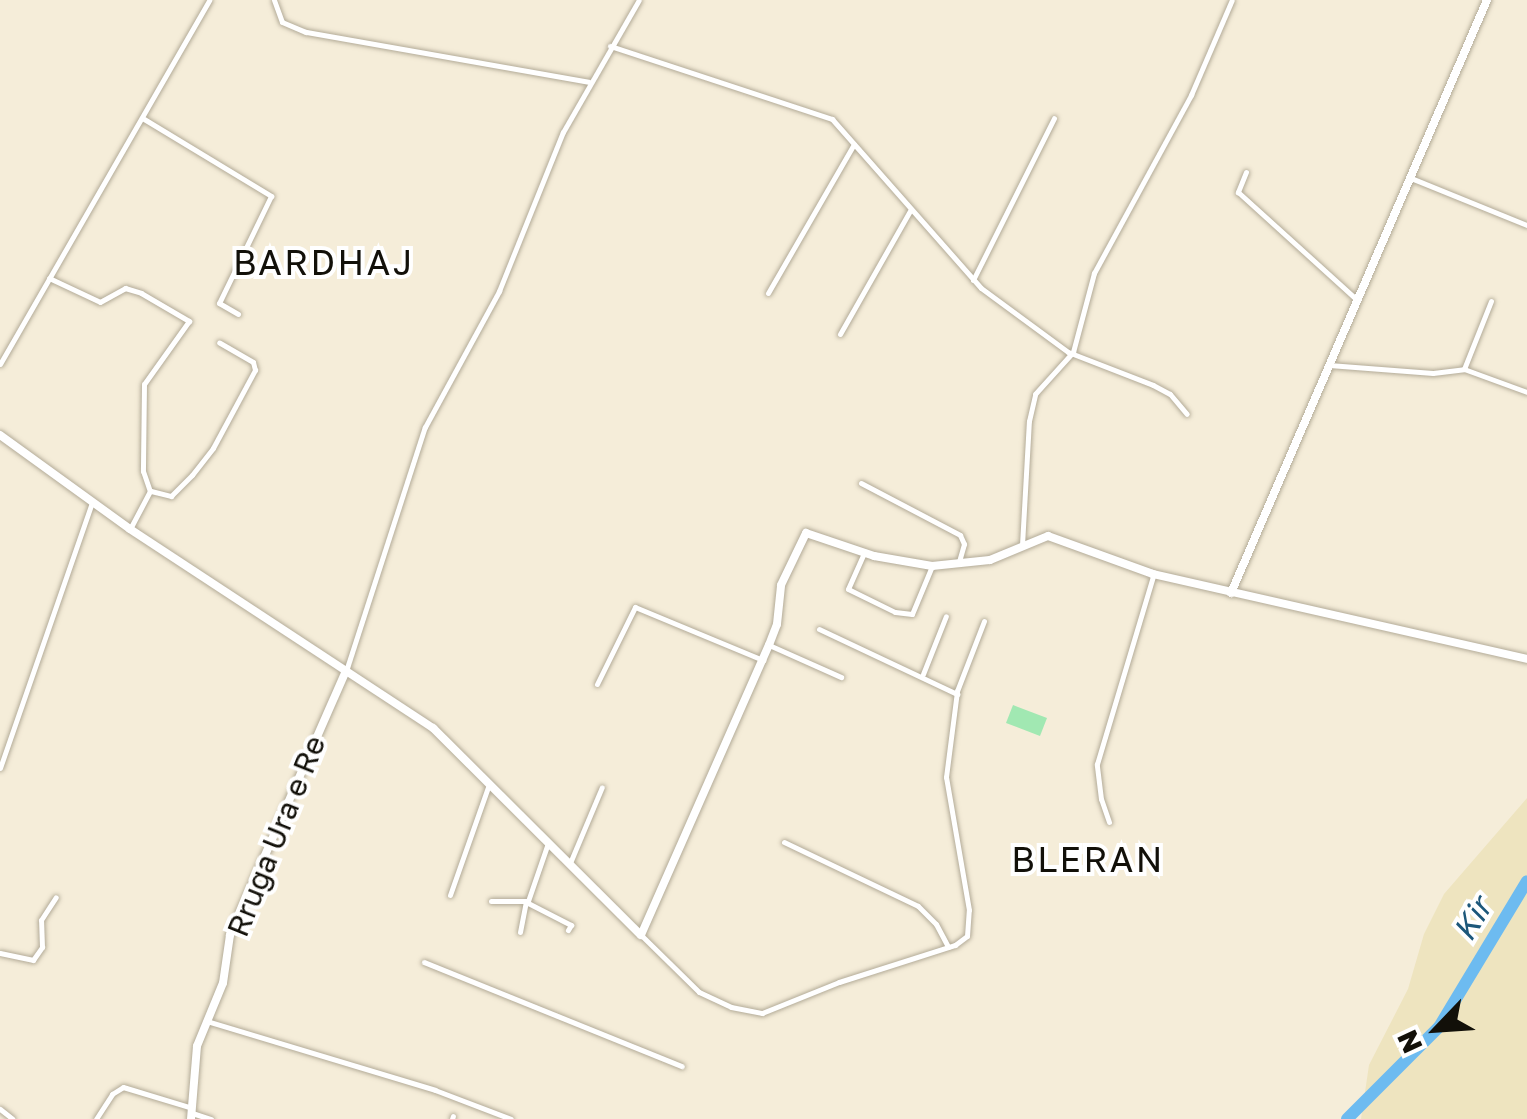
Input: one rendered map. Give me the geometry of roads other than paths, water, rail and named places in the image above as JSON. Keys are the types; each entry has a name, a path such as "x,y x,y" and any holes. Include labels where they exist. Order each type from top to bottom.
{"street":[{"path":"0,364 209,0"},
{"path":"274,0 282,22 306,32 590,82"},
{"path":"346,672 425,427 498,291 563,132 639,0"},
{"path":"1022,545 1030,406 1035,394 1073,352 1094,273 1191,95 1232,0"},
{"path":"1231,593 1487,0"},
{"path":"610,46 820,114 855,143 973,280 1046,338 1120,376 1170,394 1187,414"},
{"path":"973,280 1054,118"},
{"path":"144,119 270,196 220,299 219,303 238,314"},
{"path":"768,293 855,143"},
{"path":"1246,172 1238,192 1357,300"},
{"path":"1411,178 1526,223"},
{"path":"840,334 911,210"},
{"path":"48,278 100,302 125,288 141,292 189,322 144,384 143,471 150,490 130,529"},
{"path":"1464,369 1491,301"},
{"path":"150,490 171,496 177,492 212,448 255,370 253,362 219,342"},
{"path":"1329,365 1433,373 1464,369 1527,392"},
{"path":"0,435 130,529 433,728 699,992 731,1008 762,1013 839,982 948,948 967,936 970,927 946,777 957,694 984,622"},
{"path":"861,483 960,534 964,544 958,562"},
{"path":"0,768 93,499"},
{"path":"641,934 763,660 777,624 782,585 804,534 864,553 932,566 990,560 1040,537 1056,538 1154,574 1527,659"},
{"path":"864,553 848,590 892,611 912,614 932,566"},
{"path":"1109,822 1100,799 1098,764 1154,574"},
{"path":"597,684 635,608 763,660"},
{"path":"923,674 946,616"},
{"path":"819,629 887,664 923,674 957,694"},
{"path":"769,645 842,677"},
{"name":"Rruga Ura e Re","path":"191,1113 197,1046 230,958 230,935 346,672"},
{"path":"450,895 488,784"},
{"path":"569,864 602,787"},
{"path":"784,842 918,906 936,924 948,948"},
{"path":"520,932 526,902 548,844"},
{"path":"0,952 33,960 42,948 41,920 56,897"},
{"path":"491,901 526,902 571,925 568,930"},
{"path":"424,962 648,1049 682,1066"},
{"path":"208,1021 435,1090 512,1119"},
{"path":"96,1119 112,1094 124,1087 211,1119"},
{"path":"0,1109 14,1119"}],"waterway":[{"name":"Kir","path":"1347,1119 1439,1027 1527,881"}],"district":[{"name":"BARDHAJ","path":"324,262"},
{"name":"BLERAN","path":"1088,859"}]}
